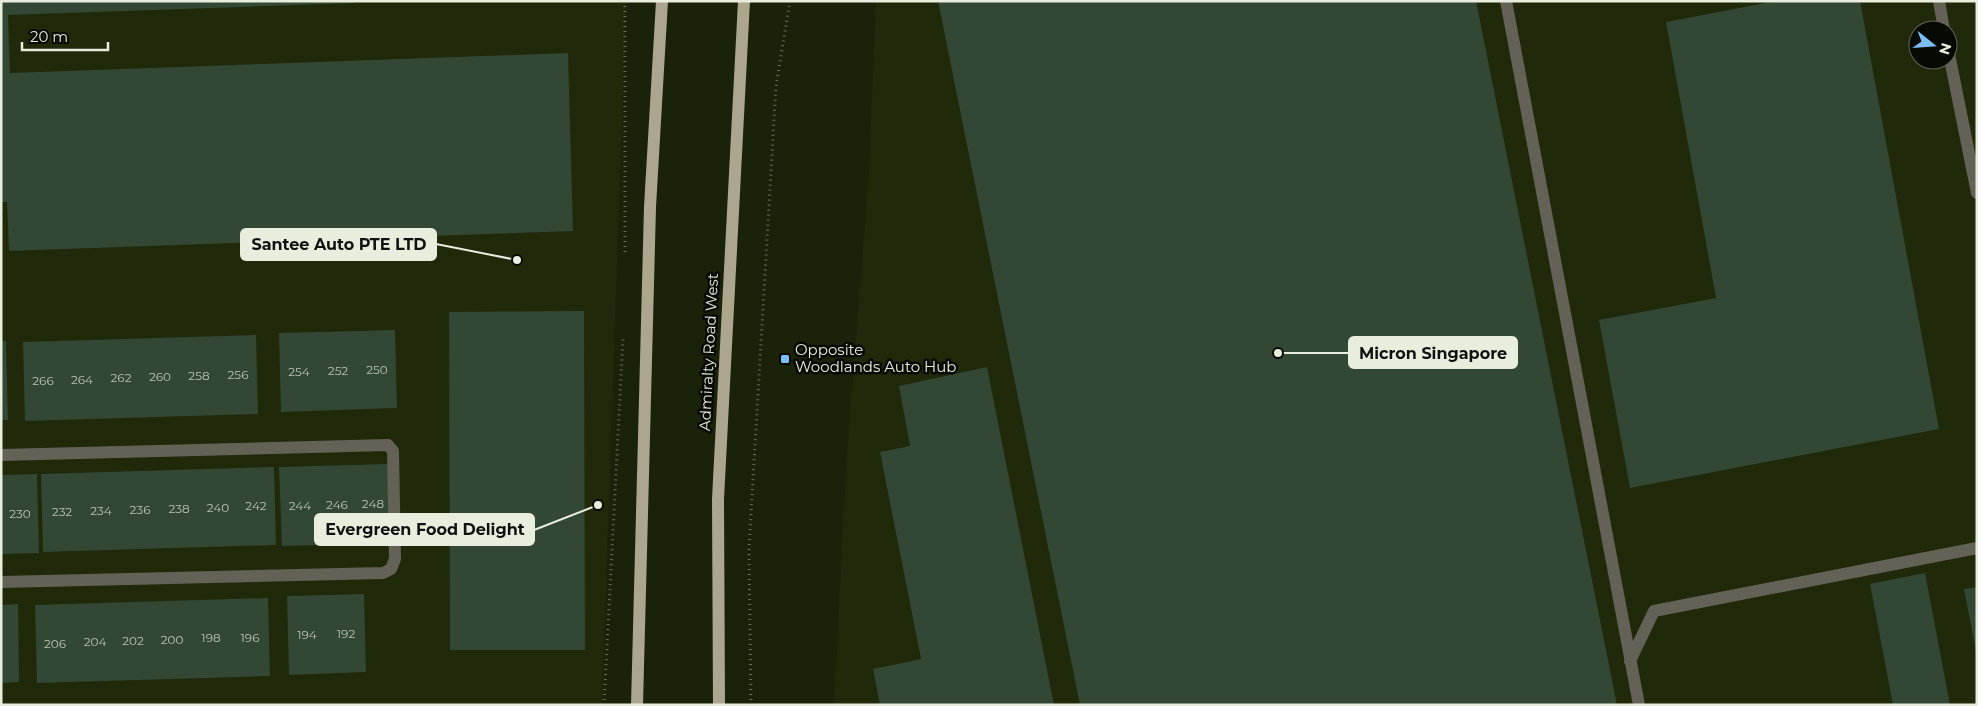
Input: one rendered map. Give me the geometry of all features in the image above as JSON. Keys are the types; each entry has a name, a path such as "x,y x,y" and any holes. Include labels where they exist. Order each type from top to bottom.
{"main road":[{"path":"653,1 660,32"},
{"path":"637,705 650,207 662,1"},
{"name":"Admiralty Road West","path":"719,705 718,499 744,1"}],"lane":[{"path":"1506,1 1639,705"},
{"path":"1939,1 1942,20"},
{"path":"1952,70 1977,193"},
{"path":"1,455 388,445 393,450 395,542 393,565 388,571 382,572 1,582"},
{"path":"1630,661 1654,611 1977,548"}],"path":[{"path":"625,1 626,257"},
{"path":"751,705 749,548 776,86 790,1"},
{"path":"604,705 623,336"}],"shaded area":[{"path":"1,1 626,1 602,705 1,705"},
{"path":"876,1 1977,1 1977,705 834,705 846,465 868,187"}],"building":[{"path":"1,1 354,1 354,3 8,15 10,73 568,53 573,231 9,251 7,202 1,202"},
{"path":"938,1 1476,1 1617,705 1080,705"},
{"path":"1776,1 1860,1 1939,429 1630,488 1599,320 1716,298 1666,22"},
{"path":"584,311 585,650 450,650 449,312"},
{"path":"395,330 397,408 281,412 279,333"},
{"path":"256,335 258,414 25,421 23,342"},
{"path":"1,341 6,341 8,420 1,420"},
{"path":"987,367 1054,705 880,705 873,669 921,659 880,452 910,446 899,386"},
{"path":"389,464 390,543 282,546 279,467"},
{"path":"274,467 276,545 43,552 41,474"},
{"path":"37,474 39,553 1,554 1,475"},
{"path":"1925,573 1950,705 1893,705 1870,584"},
{"path":"1977,587 1977,651 1976,651 1964,589"},
{"path":"364,594 366,672 289,675 287,596"},
{"path":"268,598 270,676 37,683 35,605"},
{"path":"18,604 19,682 1,683 1,605"}],"place":[{"name":"Santee Auto PTE LTD","path":"517,260"},
{"name":"Micron Singapore","path":"1278,353"},
{"name":"Opposite Woodlands Auto Hub","path":"785,359"},
{"name":"Evergreen Food Delight","path":"598,505"}]}
